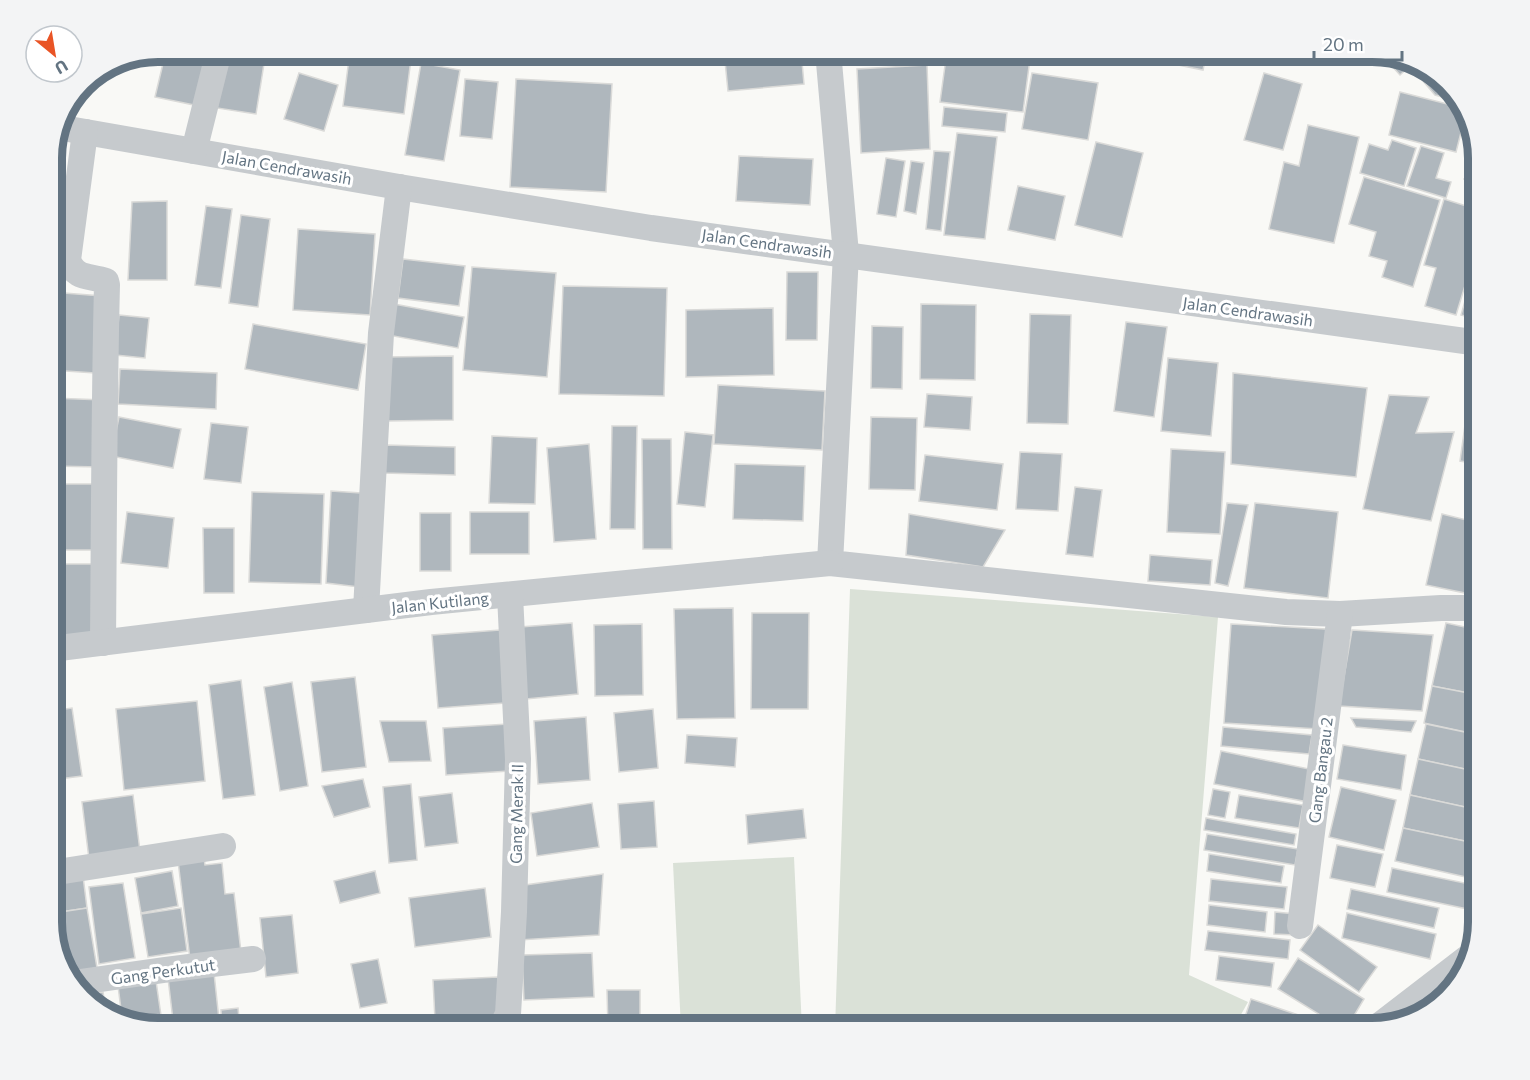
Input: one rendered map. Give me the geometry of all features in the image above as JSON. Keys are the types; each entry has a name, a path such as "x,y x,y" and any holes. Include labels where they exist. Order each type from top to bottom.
{"street":[{"path":"194,151 216,62"},
{"path":"829,62 846,254 830,563"},
{"name":"Jalan Cendrawasih","path":"66,129 651,228 1468,342"},
{"path":"85,132 68,260 70,266 78,274 106,281 107,285 103,643"},
{"path":"366,610 381,333 399,187"},
{"name":"Jalan Kutilang","path":"62,648 366,610 830,563 1286,612 1340,614 1468,608"},
{"name":"Gang Merak II","path":"506,1018 514,912 518,759 510,595"},
{"name":"Gang Bangau 2","path":"1300,926 1340,614"},
{"path":"62,871 223,846"},
{"name":"Gang Perkutut","path":"82,982 253,959"},
{"path":"1391,1017 1459,964"}],"shaded area":[{"path":"850,589 1218,617 1189,975 1248,1002 1239,1018 835,1018"},
{"path":"794,857 801,1018 680,1018 673,863"}],"building":[{"path":"163,62 209,62 199,106 155,97"},
{"path":"225,62 264,62 256,114 217,108"},
{"path":"349,62 411,62 404,114 343,106"},
{"path":"725,62 802,62 804,84 728,91"},
{"path":"945,62 1030,62 1023,112 940,102"},
{"path":"1164,62 1205,62 1203,70"},
{"path":"421,63 460,70 444,161 405,155"},
{"path":"1389,63 1407,68 1400,75"},
{"path":"927,65 930,149 861,153 857,69"},
{"path":"1414,71 1449,99 1435,95"},
{"path":"299,73 338,85 324,131 284,119"},
{"path":"1032,73 1098,83 1088,140 1022,129"},
{"path":"1264,73 1302,84 1283,150 1244,140"},
{"path":"465,79 498,82 492,139 460,136"},
{"path":"516,79 612,84 606,192 510,187"},
{"path":"1400,92 1454,106 1463,126 1456,152 1389,135"},
{"path":"944,107 1007,113 1005,132 942,126"},
{"path":"1308,125 1359,137 1334,243 1269,229 1284,162 1299,166"},
{"path":"957,133 997,137 985,239 944,235"},
{"path":"1392,140 1416,148 1404,186 1360,173 1369,144 1388,150"},
{"path":"1096,142 1143,153 1122,237 1075,225"},
{"path":"1421,146 1444,153 1436,178 1451,182 1446,198 1407,186"},
{"path":"934,151 950,152 941,231 926,229"},
{"path":"739,156 813,159 810,205 736,201"},
{"path":"886,158 905,161 896,217 877,214"},
{"path":"911,161 924,163 916,214 904,211"},
{"path":"1364,177 1440,200 1413,287 1382,277 1387,261 1369,256 1376,232 1349,224"},
{"path":"62,180 69,181 62,233"},
{"path":"1018,186 1065,196 1055,240 1008,230"},
{"path":"1444,199 1468,207 1468,276 1456,315 1425,306 1436,268 1424,265"},
{"path":"167,201 167,280 128,280 132,202"},
{"path":"206,206 232,209 221,288 195,285"},
{"path":"241,215 270,219 258,307 229,303"},
{"path":"298,229 375,234 370,315 293,310"},
{"path":"403,259 465,266 459,306 398,298"},
{"path":"472,267 556,273 547,377 463,370"},
{"path":"787,272 818,272 817,340 786,340"},
{"path":"563,286 667,288 664,396 559,394"},
{"path":"1468,290 1468,317 1461,315"},
{"path":"62,293 102,296 95,373 62,371"},
{"path":"394,304 464,317 458,348 388,335"},
{"path":"921,304 976,305 975,380 920,379"},
{"path":"773,308 774,375 686,377 686,310"},
{"path":"1030,314 1071,315 1068,424 1027,423"},
{"path":"119,315 149,318 145,358 115,355"},
{"path":"1126,322 1167,327 1154,417 1114,411"},
{"path":"253,324 366,344 358,390 245,369"},
{"path":"872,326 903,327 902,389 871,388"},
{"path":"453,356 453,420 387,421 386,357"},
{"path":"1168,358 1218,363 1211,436 1161,431"},
{"path":"120,369 217,373 216,409 118,404"},
{"path":"1233,373 1367,388 1356,477 1231,464"},
{"path":"718,385 825,391 822,450 714,444"},
{"path":"927,394 972,397 970,430 924,427"},
{"path":"1389,395 1429,397 1416,433 1454,432 1431,521 1363,509"},
{"path":"62,398 104,400 101,467 62,466"},
{"path":"1468,403 1468,462 1460,461"},
{"path":"119,417 181,429 173,468 111,456"},
{"path":"871,417 917,418 915,490 869,489"},
{"path":"211,423 248,427 241,483 204,479"},
{"path":"612,426 637,426 635,529 610,529"},
{"path":"685,432 713,435 705,507 677,504"},
{"path":"492,436 537,438 535,504 489,503"},
{"path":"642,439 671,439 672,549 643,549"},
{"path":"589,444 596,539 554,542 547,448"},
{"path":"385,445 455,447 455,475 384,473"},
{"path":"1171,449 1225,452 1220,534 1167,532"},
{"path":"1020,452 1062,454 1058,511 1016,509"},
{"path":"925,455 1003,464 997,510 919,501"},
{"path":"735,464 805,466 803,521 733,519"},
{"path":"62,484 93,484 92,550 62,550"},
{"path":"1075,487 1102,490 1093,557 1066,554"},
{"path":"331,491 361,493 359,587 326,583"},
{"path":"252,492 324,494 321,584 249,582"},
{"path":"1227,503 1248,505 1228,586 1215,583"},
{"path":"1255,503 1338,512 1328,598 1244,588"},
{"path":"127,512 174,518 168,568 121,563"},
{"path":"470,512 529,512 529,554 470,554"},
{"path":"420,513 451,513 451,571 420,571"},
{"path":"909,514 1005,530 983,567 906,555"},
{"path":"1442,514 1468,520 1468,580 1465,593 1426,585"},
{"path":"203,528 234,528 234,593 204,593"},
{"path":"1150,555 1212,560 1210,585 1148,581"},
{"path":"62,564 93,564 92,640 62,640"},
{"path":"733,608 735,718 677,719 674,609"},
{"path":"752,613 809,613 808,709 751,709"},
{"path":"572,623 578,694 526,699 520,627"},
{"path":"1446,623 1468,628 1468,693 1432,686"},
{"path":"642,624 643,695 595,696 594,625"},
{"path":"1231,624 1326,629 1319,729 1224,723"},
{"path":"500,630 505,703 438,708 432,635"},
{"path":"1352,630 1433,635 1422,711 1339,706"},
{"path":"355,677 366,767 322,772 311,682"},
{"path":"241,680 255,795 223,799 209,685"},
{"path":"292,682 308,786 280,791 264,687"},
{"path":"1432,686 1468,693 1468,733 1424,723"},
{"path":"197,701 205,781 124,790 116,709"},
{"path":"72,708 82,776 62,779 62,709"},
{"path":"653,709 658,768 619,772 614,713"},
{"path":"586,717 590,780 538,784 534,721"},
{"path":"1351,718 1416,721 1411,732 1356,727"},
{"path":"380,721 426,721 431,761 389,762"},
{"path":"508,724 511,771 446,775 443,728"},
{"path":"1426,724 1468,733 1468,770 1418,759"},
{"path":"1223,727 1312,735 1309,754 1221,746"},
{"path":"687,735 737,738 735,767 685,763"},
{"path":"1343,745 1406,755 1401,790 1337,779"},
{"path":"1221,751 1314,770 1308,802 1214,784"},
{"path":"1418,759 1468,770 1468,808 1410,795"},
{"path":"363,779 370,807 334,817 322,786"},
{"path":"411,784 417,860 389,863 383,787"},
{"path":"1341,787 1396,800 1384,850 1329,837"},
{"path":"1213,789 1230,792 1225,818 1208,815"},
{"path":"452,793 458,843 425,847 419,797"},
{"path":"133,795 140,851 89,859 82,802"},
{"path":"1239,795 1303,805 1299,828 1235,818"},
{"path":"1410,795 1468,808 1468,842 1403,828"},
{"path":"654,801 657,847 621,849 618,804"},
{"path":"592,803 599,847 537,856 531,813"},
{"path":"803,809 806,838 748,844 746,815"},
{"path":"1206,818 1296,834 1294,845 1204,830"},
{"path":"1403,828 1468,842 1468,878 1395,861"},
{"path":"1207,834 1298,849 1295,865 1204,850"},
{"path":"1337,845 1383,854 1375,887 1330,878"},
{"path":"1209,854 1284,866 1281,883 1207,871"},
{"path":"204,858 205,865 222,863 225,894 234,893 241,952 190,959 178,861"},
{"path":"1392,868 1468,884 1468,909 1387,892"},
{"path":"172,871 178,906 141,913 135,878"},
{"path":"375,871 380,893 340,903 334,881"},
{"path":"603,874 599,935 519,940 518,886"},
{"path":"83,876 87,908 62,912 62,879"},
{"path":"1211,879 1287,887 1284,909 1209,901"},
{"path":"123,883 135,958 99,964 89,887"},
{"path":"485,888 491,937 415,947 409,898"},
{"path":"1351,889 1439,908 1434,928 1347,909"},
{"path":"1209,905 1267,912 1265,932 1207,925"},
{"path":"87,908 97,968 74,971 63,941 62,912"},
{"path":"181,908 187,951 148,957 141,914"},
{"path":"1275,912 1296,914 1295,935 1274,934"},
{"path":"1347,913 1436,934 1430,959 1342,938"},
{"path":"292,915 298,973 266,977 260,918"},
{"path":"1318,925 1377,967 1359,992 1300,950"},
{"path":"1208,931 1290,940 1288,959 1205,950"},
{"path":"592,953 594,997 524,1000 522,955"},
{"path":"1219,956 1274,963 1271,987 1216,980"},
{"path":"1298,958 1364,999 1353,1018 1325,1018 1278,989"},
{"path":"378,959 387,1003 360,1008 351,964"},
{"path":"214,973 219,1018 173,1018 168,978"},
{"path":"498,977 499,1017 435,1018 433,980"},
{"path":"156,981 161,1018 145,1018 121,1011 118,986"},
{"path":"607,990 640,990 640,1018 608,1018"},
{"path":"103,992 105,1002 104,1002 94,993"},
{"path":"1251,999 1307,1018 1245,1018"},
{"path":"238,1008 239,1018 221,1018 221,1010"}]}
